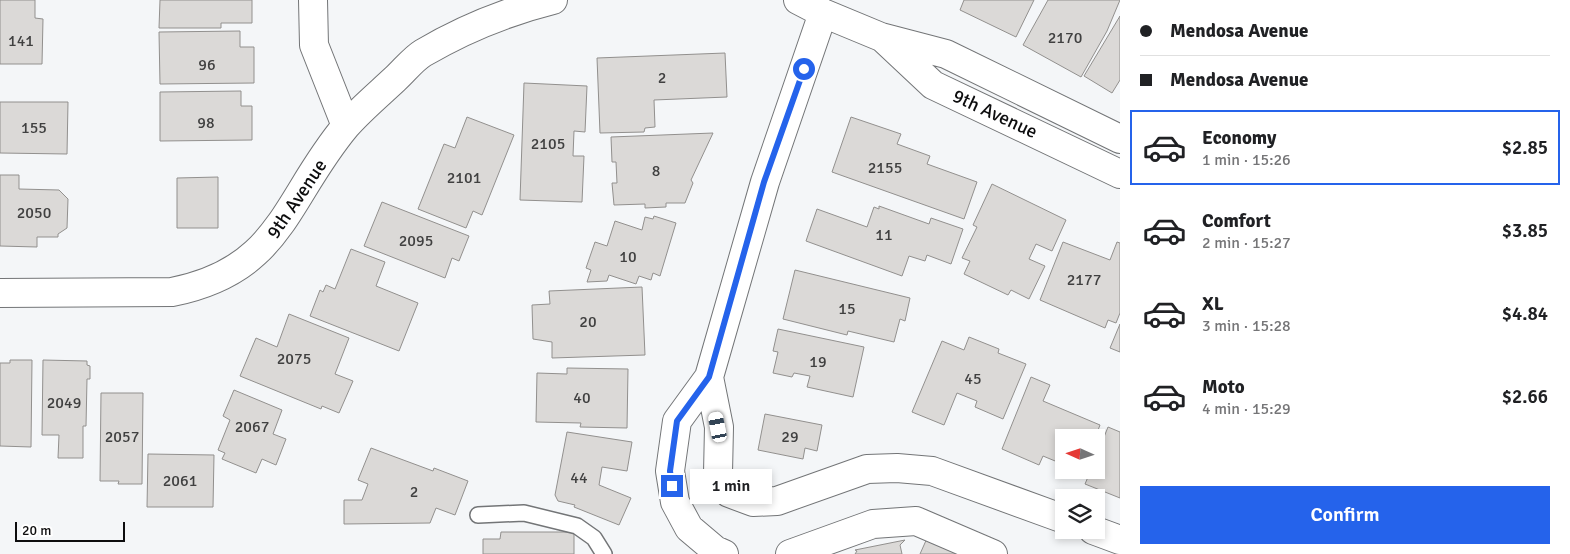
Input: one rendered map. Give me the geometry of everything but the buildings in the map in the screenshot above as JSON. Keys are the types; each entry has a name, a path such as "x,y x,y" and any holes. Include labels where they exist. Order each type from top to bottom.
{"street":[{"path":"314,0 314,44 346,126"},
{"name":"9th Avenue","path":"0,293 172,292 199,286 224,276 248,261 267,243 346,126 421,54 484,24 553,0"},
{"name":"9th Avenue","path":"798,0 823,13 881,37 946,54 1120,139"},
{"path":"724,554 715,550 689,528 675,502 670,471 677,421 709,377 764,182 823,13"},
{"name":"9th Avenue","path":"881,37 934,85 1120,174"},
{"path":"709,377 718,427 718,473 729,493 753,502 777,501 867,469 897,468 932,471 1055,516"},
{"path":"790,554 873,524 916,520 993,554"},
{"path":"1105,534 1120,540"}],"lane":[{"path":"478,515 524,513 577,526 594,538 604,554"}],"route":[{"path":"672,486 670,471 677,421 709,377 764,182 804,69"}]}
